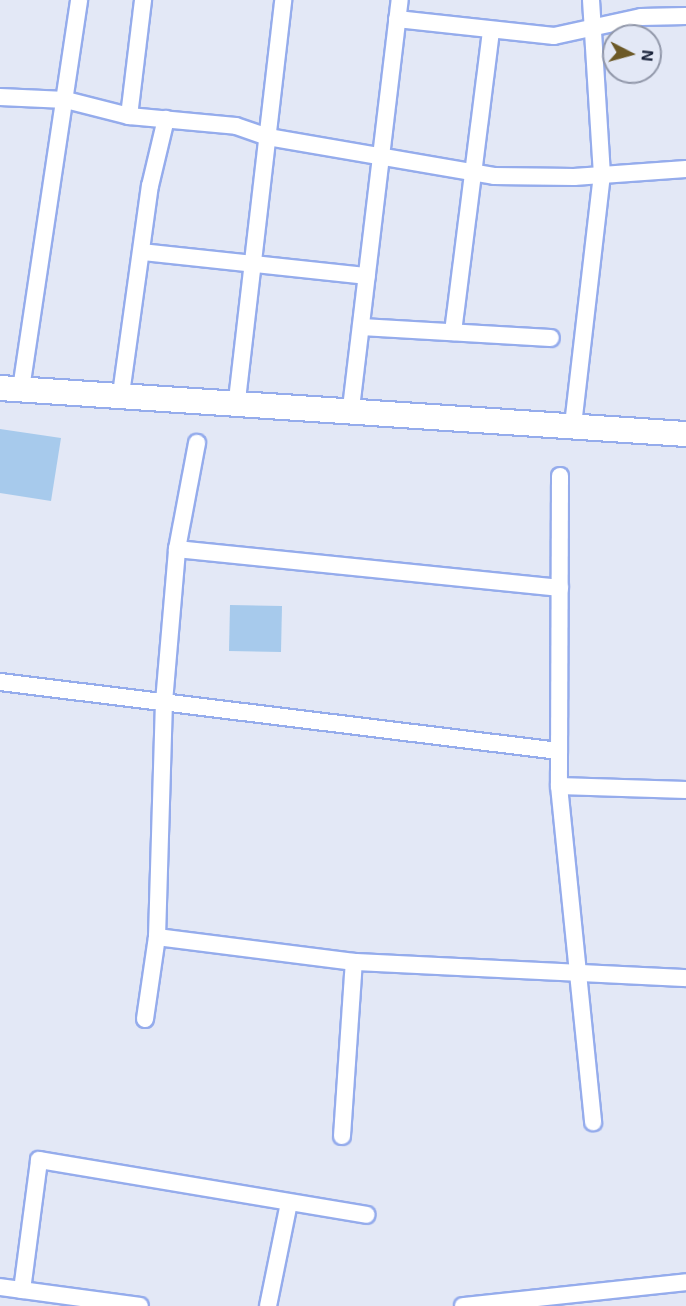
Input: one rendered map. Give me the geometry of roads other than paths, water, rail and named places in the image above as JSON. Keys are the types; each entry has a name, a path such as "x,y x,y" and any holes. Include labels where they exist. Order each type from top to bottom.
{"street":[{"path":"79,0 66,100 11,389 237,400 686,434"},
{"path":"129,116 143,0"},
{"path":"237,400 283,0"},
{"path":"351,408 400,0"},
{"path":"573,425 602,175 591,0"},
{"path":"397,19 491,31 554,36 592,30 641,17 686,16"},
{"path":"453,332 491,31"},
{"path":"0,97 66,100 129,116 236,126 268,137 382,154 472,171 602,175 686,169"},
{"path":"121,394 142,252 166,119"},
{"path":"142,252 253,267 367,276"},
{"path":"361,327 551,338"},
{"path":"145,1019 157,937 164,702 177,549 197,443"},
{"path":"560,476 559,786 593,1122"},
{"path":"177,549 560,588"},
{"path":"0,682 559,751"},
{"path":"559,786 686,790"},
{"path":"157,937 354,962 686,978"},
{"path":"342,1136 354,962"},
{"path":"22,1290 39,1160 366,1215"},
{"path":"268,1306 290,1203"},
{"path":"463,1306 686,1282"},
{"path":"0,1287 140,1306"}]}
